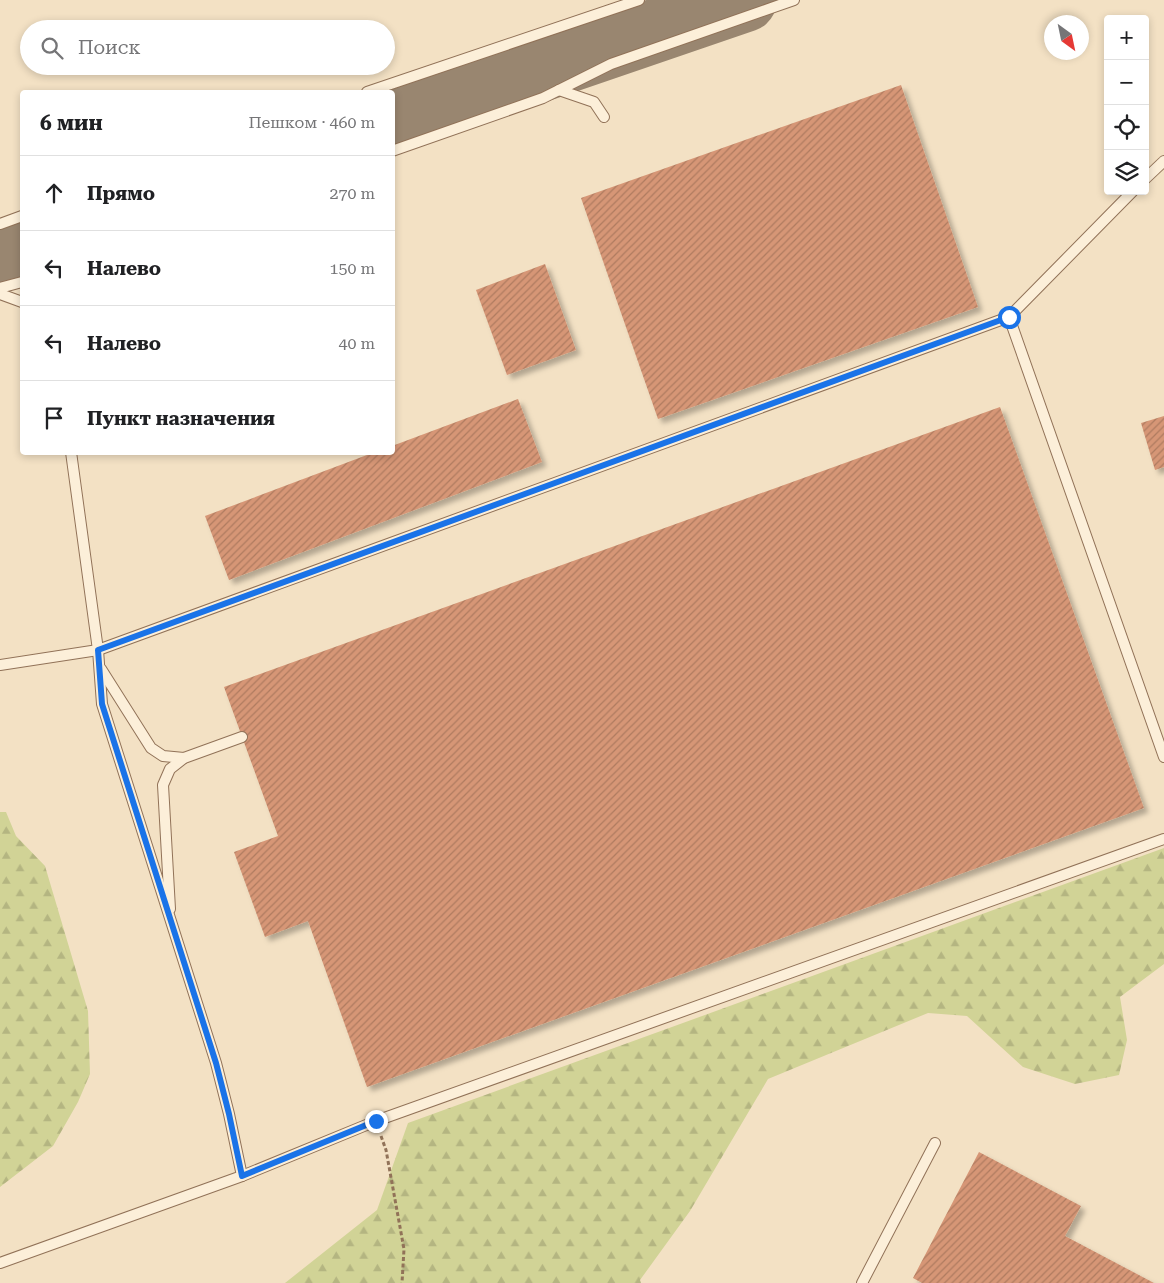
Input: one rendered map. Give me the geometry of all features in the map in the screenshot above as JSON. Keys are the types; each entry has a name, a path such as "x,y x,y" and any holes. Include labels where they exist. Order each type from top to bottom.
{"lane":[{"path":"373,90 639,0"},
{"path":"395,150 543,98 611,64 794,0"},
{"path":"559,90 594,102 604,116"},
{"path":"1149,175 1164,160"},
{"path":"0,665 98,650 1009,317 1129,195"},
{"path":"0,224 20,217"},
{"path":"0,288 20,283"},
{"path":"0,294 20,301"},
{"path":"1009,317 1164,757"},
{"path":"71,455 98,650 102,704 216,1063 242,1176"},
{"path":"99,666 151,748 163,756 184,758"},
{"path":"171,925 163,785 170,769 184,758 242,737"},
{"path":"0,1264 242,1176 376,1121 1164,839"},
{"path":"862,1283 935,1143"}],"path":[{"path":"376,1121 386,1150 404,1249 402,1283"}],"green space":[{"path":"0,812 6,812 16,836 45,866 88,1011 90,1074 78,1102 53,1146 0,1187"},
{"path":"1164,848 1164,964 1120,997 1127,1040 1119,1075 1075,1084 1023,1067 967,1016 928,1013 768,1079 690,1211 640,1280 641,1283 285,1283 377,1210 408,1123"}],"building":[{"path":"901,85 978,307 658,419 581,198"},
{"path":"545,264 576,350 507,375 476,290"},
{"path":"518,399 542,462 229,580 205,516 367,455 395,455 395,445"},
{"path":"1000,407 1144,808 367,1087 308,921 265,937 234,852 278,836 224,687"},
{"path":"1164,416 1164,467 1155,470 1141,423"},
{"path":"979,1152 1081,1206 1065,1236 1154,1283 922,1283 913,1278"}],"taxiway":[{"path":"395,120 745,0"},
{"path":"0,256 20,250"}],"route":[{"path":"376,1121 242,1176 216,1063 102,704 98,650 1009,317"}]}
